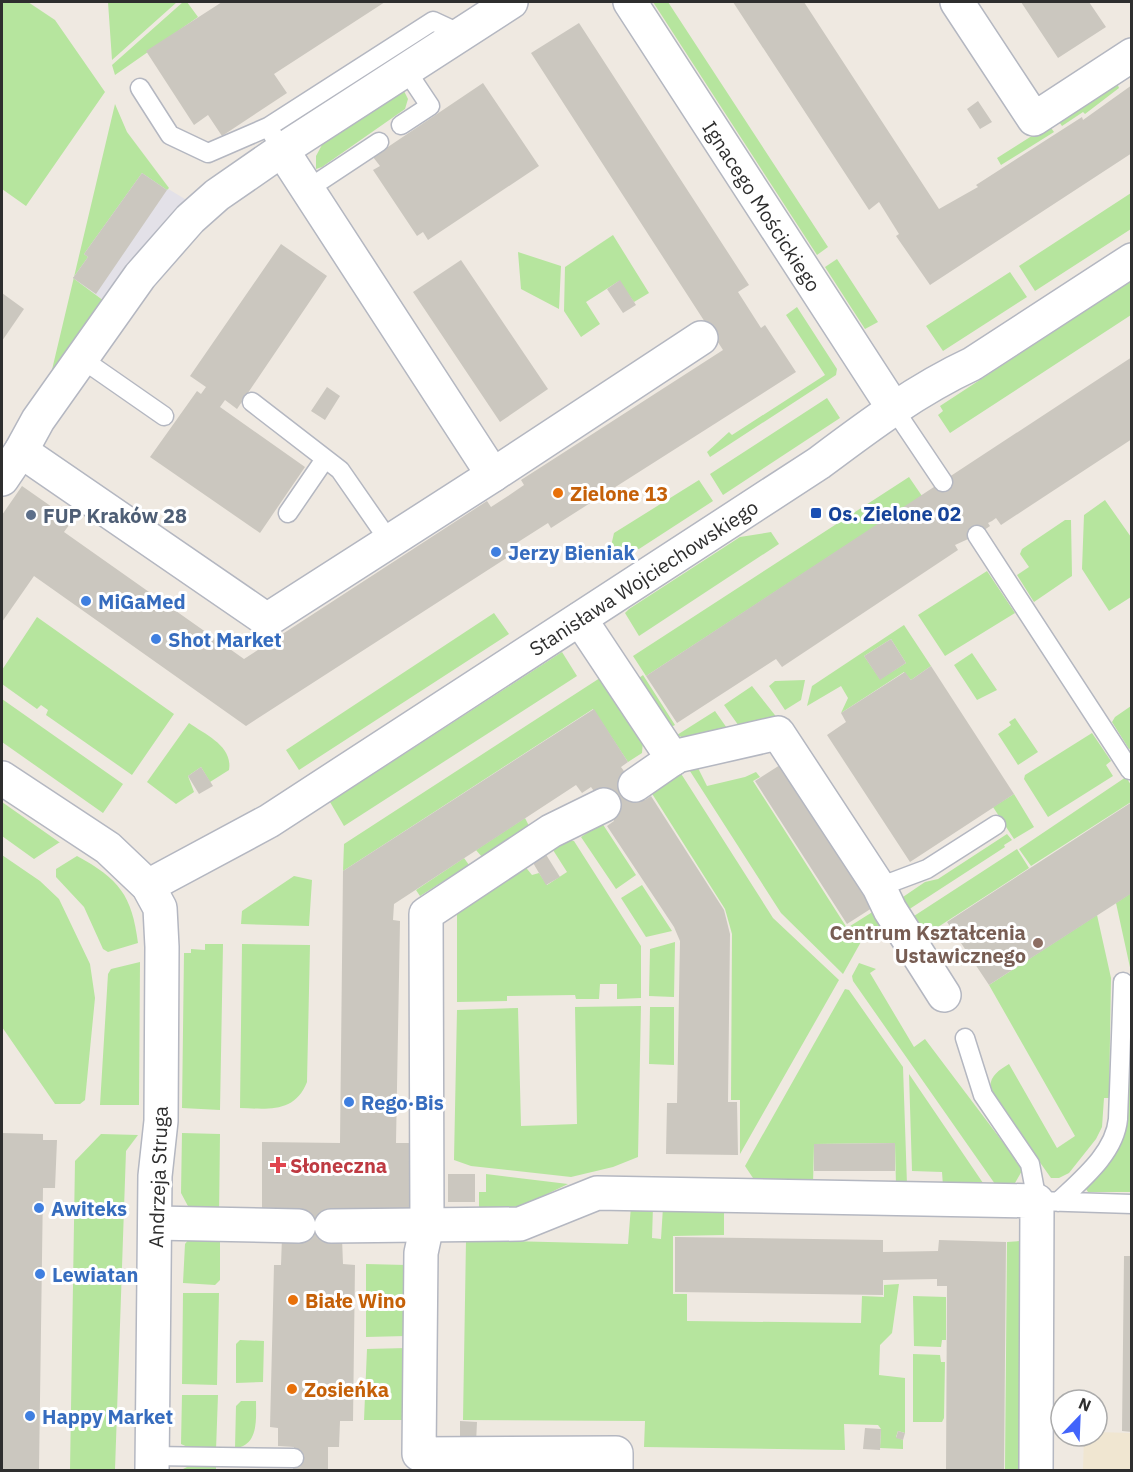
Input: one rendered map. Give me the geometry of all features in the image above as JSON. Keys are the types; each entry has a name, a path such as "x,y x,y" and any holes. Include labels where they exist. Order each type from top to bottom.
{"street":[{"path":"2,479 38,420 140,276 190,219 275,139 406,69 470,19 511,2"},
{"name":"Ignacego Mościckiego","path":"630,2 894,409"},
{"path":"957,2 1034,119 1131,55"},
{"path":"275,139 493,476"},
{"name":"Stanisława Wojciechowskiego","path":"148,886 269,821 819,464 894,409 944,377 972,364 1131,260"},
{"path":"21,451 267,620 493,476 701,338"},
{"path":"580,619 673,759"},
{"path":"635,785 673,759 778,733 879,887 890,910 944,995"},
{"path":"2,778 90,834 148,886"},
{"path":"604,805 551,831 426,914 427,1225 422,1253 419,1454 616,1454 616,1470"},
{"name":"Andrzeja Struga","path":"148,886 160,908 162,930 152,1463"},
{"path":"331,1226 411,1227 520,1224 587,1195 612,1193 1048,1201 1036,1470"},
{"path":"155,1223 299,1226"}],"lane":[{"path":"140,88 170,135 208,153 275,139 433,21 470,19"},
{"path":"401,125 430,106 406,69"},
{"path":"308,189 379,142"},
{"path":"82,359 164,416"},
{"path":"252,402 340,470 352,483 390,542"},
{"path":"894,409 943,482"},
{"path":"288,513 325,459"},
{"path":"977,535 1130,770"},
{"path":"879,887 927,869 996,825"},
{"path":"1048,1201 1085,1176 1115,1134 1127,1011 1123,982"},
{"path":"965,1038 983,1095 1030,1164 1048,1201"},
{"path":"1048,1201 1131,1204"},
{"path":"152,1463 294,1458"}],"shaded area":[{"path":"142,173 193,204 109,304 73,278 88,257 84,254"},
{"path":"1109,1432 1131,1433 1131,1470 1083,1470 1084,1448 1109,1448"}],"green space":[{"path":"2,2 28,2 55,20 105,92 26,206 2,189"},
{"path":"108,2 177,2 112,60"},
{"path":"183,2 187,2 198,17 115,75 112,65"},
{"path":"653,2 668,2 828,247 817,255"},
{"path":"1116,80 1119,88 1085,114 1083,112 1062,126 1057,119"},
{"path":"404,91 408,99 405,109 316,169 316,156 323,143"},
{"path":"115,104 127,132 169,188 167,190 142,173 84,254 88,257 74,276"},
{"path":"1049,125 1054,132 1001,165 997,158"},
{"path":"1131,193 1131,229 1035,291 1019,266"},
{"path":"613,235 649,293 634,302 619,281 586,302 600,324 581,337 564,311 565,267"},
{"path":"518,252 561,266 559,309 521,289"},
{"path":"837,259 878,322 865,329 825,267"},
{"path":"1010,272 1027,297 943,351 926,326"},
{"path":"74,278 104,301 51,374"},
{"path":"1131,281 1131,315 950,433 938,415 943,411 940,406"},
{"path":"797,307 837,369 836,375 710,457 707,452 729,432 732,435 825,375 786,315"},
{"path":"827,398 840,418 723,495 710,474"},
{"path":"909,477 922,496 646,676 633,656"},
{"path":"699,480 713,501 639,549 611,546 614,533"},
{"path":"1105,500 1131,537 1131,597 1109,611 1082,569 1084,515"},
{"path":"1065,520 1071,520 1072,576 1034,602 1017,575 1029,567 1020,554 1022,549"},
{"path":"771,532 779,544 639,636 625,613 629,609 740,537"},
{"path":"987,571 1015,613 945,656 918,615"},
{"path":"494,613 509,634 299,770 286,750"},
{"path":"37,617 174,714 132,775 46,715 48,710 41,705 37,709 2,684 2,670"},
{"path":"904,625 931,666 911,680 904,672 841,713 848,698 841,686 807,706 812,686","holes":["891,639 906,663 880,679 864,656"]},
{"path":"562,652 577,676 344,826 330,802"},
{"path":"972,653 997,690 977,700 954,665"},
{"path":"643,675 675,725 671,727 639,678"},
{"path":"603,676 643,740 642,753 628,762 593,709 343,871 344,844"},
{"path":"805,680 801,700 785,710 769,686 775,681"},
{"path":"752,686 778,719 741,729 724,705"},
{"path":"2,699 123,784 103,813 2,742"},
{"path":"1131,706 1132,748 1129,749 1112,722 1115,717"},
{"path":"715,711 729,731 686,739 677,735"},
{"path":"1015,718 1038,752 1018,765 998,734 1011,725 1009,722"},
{"path":"189,723 223,748 227,754 229,770 210,782 201,767 188,776 194,792 176,804 147,782"},
{"path":"1092,733 1111,761 1106,765 1113,776 1048,817 1024,779 1025,775"},
{"path":"697,766 707,786 756,772 760,777 753,781 847,928 874,911 888,923 862,940 843,974 781,913 688,768"},
{"path":"680,772 773,918 839,980 740,1154 740,1100 731,1100 732,934 725,909 651,792"},
{"path":"1126,777 1131,785 1131,802 1031,866 1019,849"},
{"path":"1014,794 1034,827 1014,839 993,807"},
{"path":"2,802 60,842 34,859 2,836"},
{"path":"525,818 529,826 482,857 476,850"},
{"path":"602,823 636,875 616,889 581,837"},
{"path":"1007,834 1012,840 1004,845 1005,847 908,910 900,899 925,882 938,879"},
{"path":"569,840 574,841 641,946 641,998 617,999 617,984 600,984 599,999 576,999 575,995 507,996 507,1001 457,1002 457,907 523,864 532,875 539,873 547,885 567,872 553,850"},
{"path":"1017,849 1029,868 938,927 922,928 914,916"},
{"path":"2,855 40,881 59,899 90,964 95,998 85,1100 80,1104 55,1104 2,1027"},
{"path":"77,856 103,873 121,890 132,912 138,943 108,952 103,949 84,907 56,877 56,869"},
{"path":"464,858 469,865 420,896 416,890"},
{"path":"294,876 312,880 309,926 241,924 242,911"},
{"path":"642,885 672,931 646,937 621,898"},
{"path":"1131,893 1131,972 1116,903"},
{"path":"1097,915 1111,978 1109,1098 1104,1098 1102,1127 1096,1139 1069,1173 1059,1178 1051,1178 992,1095 990,1084 994,1076 1009,1064 1057,1148 1075,1136 989,985"},
{"path":"675,942 674,997 649,996 650,949"},
{"path":"205,944 223,944 220,1110 182,1108 184,953 191,953 191,949 205,950"},
{"path":"242,944 310,945 307,1082 295,1099 280,1107 240,1108"},
{"path":"140,962 139,1105 100,1105 108,974 111,969"},
{"path":"859,963 876,969 870,973 914,1047 925,1039 1023,1169 1015,1183 995,1184 853,981 852,976"},
{"path":"845,989 849,990 903,1067 907,1185 896,1185 895,1143 814,1144 813,1184 755,1181 745,1166"},
{"path":"641,1006 638,1157 613,1167 571,1177 471,1166 454,1160 457,1010 518,1008 521,1126 577,1124 575,1007"},
{"path":"650,1007 674,1007 674,1065 649,1064"},
{"path":"1131,1040 1131,1192 1088,1192 1086,1189 1118,1146 1128,1047"},
{"path":"909,1074 983,1185 943,1186 942,1172 912,1171"},
{"path":"182,1133 220,1134 219,1217 189,1208 181,1193"},
{"path":"101,1134 138,1135 126,1151 115,1470 70,1470 75,1161"},
{"path":"486,1174 568,1184 522,1206 479,1210 479,1192 486,1192"},
{"path":"631,1206 653,1206 652,1238 661,1239 663,1207 724,1208 724,1235 673,1236 673,1294 687,1294 687,1321 861,1323 862,1296 884,1297 884,1285 899,1284 892,1333 880,1345 879,1375 905,1378 905,1433 898,1431 896,1437 903,1440 903,1449 880,1448 881,1429 878,1425 844,1424 845,1450 644,1447 645,1421 463,1420 466,1240 628,1244"},
{"path":"220,1232 220,1280 215,1285 183,1283 185,1244 189,1239"},
{"path":"1021,1241 1019,1470 1005,1470 1007,1242"},
{"path":"366,1264 406,1265 406,1336 366,1337"},
{"path":"183,1293 219,1293 217,1385 182,1384"},
{"path":"913,1296 946,1297 946,1340 942,1340 941,1347 914,1346"},
{"path":"240,1340 264,1341 263,1382 236,1383 236,1344"},
{"path":"406,1348 404,1420 364,1420 367,1349"},
{"path":"913,1354 940,1355 941,1362 945,1362 942,1422 913,1422"},
{"path":"182,1395 218,1395 216,1450 192,1449 181,1444"},
{"path":"241,1401 256,1401 256,1423 248,1442 235,1448 236,1406"},
{"path":"191,1465 216,1466 216,1470 181,1470"}],"building":[{"path":"222,2 385,2 274,74 287,93 222,136 208,115 194,125 146,51"},
{"path":"733,2 804,2 939,209 978,187 976,185 1082,117 1083,120 1132,85 1132,153 930,285 896,236 899,234 879,202 869,210"},
{"path":"1021,2 1089,2 1106,27 1058,58"},
{"path":"579,23 749,285 738,292 761,328 765,325 796,372 551,528 548,523 515,544 519,550 246,726 34,576 2,622 2,515 22,486 72,521 64,532 244,659 487,501 491,507 524,485 521,480 723,350 531,53"},
{"path":"483,83 539,166 428,240 423,232 417,236 373,170 380,166 373,157"},
{"path":"978,101 992,122 980,129 967,109"},
{"path":"142,173 167,190 96,294 73,278 88,257 84,254"},
{"path":"281,244 327,276 237,409 225,400 220,407 305,467 260,533 150,457 197,391 201,394 206,387 190,376"},
{"path":"461,260 548,389 500,422 413,292"},
{"path":"620,280 636,305 623,313 607,289"},
{"path":"2,293 24,309 2,341"},
{"path":"1132,357 1132,439 1001,525 996,518 988,523 990,526 977,535 955,545 958,550 782,667 776,659 677,723 646,676"},
{"path":"327,387 340,396 325,420 311,411"},
{"path":"891,639 906,663 880,680 864,656"},
{"path":"931,666 1014,794 910,862 827,735 846,722 841,713 905,672 911,680"},
{"path":"594,709 628,762 621,767 645,800 651,796 724,910 730,934 728,1102 737,1102 738,1155 666,1154 667,1103 677,1103 680,941 674,927 607,826 614,821 604,805 591,787 582,793 576,785 394,904 393,920 400,921 396,1143 411,1143 410,1215 342,1238 343,1264 355,1265 353,1421 340,1421 339,1447 328,1447 328,1470 293,1470 294,1447 278,1446 278,1428 270,1427 274,1265 281,1265 282,1237 262,1214 262,1142 340,1143 343,871"},
{"path":"780,765 872,908 847,924 755,781"},
{"path":"201,767 213,786 199,794 188,776"},
{"path":"1132,802 1132,893 989,985 947,922"},
{"path":"545,853 560,877 546,885 532,861"},
{"path":"2,1133 43,1134 43,1140 57,1140 55,1188 43,1188 39,1470 2,1470"},
{"path":"895,1143 895,1171 814,1171 814,1144"},
{"path":"448,1174 475,1174 475,1202 448,1202"},
{"path":"675,1237 883,1240 883,1252 938,1251 939,1240 1006,1242 1004,1470 946,1470 947,1286 937,1286 937,1279 883,1280 883,1295 675,1292"},
{"path":"1124,1256 1132,1256 1132,1432 1122,1431"},
{"path":"460,1421 477,1422 476,1443 460,1443"},
{"path":"865,1428 881,1429 880,1450 863,1449"},
{"path":"898,1431 905,1433 903,1440 896,1438"}],"place":[{"name":"Zielone 13","path":"558,493"},
{"name":"Os. Zielone 02","path":"816,513"},
{"name":"FUP Kraków 28","path":"31,515"},
{"name":"Jerzy Bieniak","path":"496,552"},
{"name":"MiGaMed","path":"86,601"},
{"name":"Shot Market","path":"156,639"},
{"name":"Centrum Kształcenia Ustawicznego","path":"1038,943"},
{"name":"Rego·Bis","path":"349,1102"},
{"name":"Słoneczna","path":"278,1165"},
{"name":"Awiteks","path":"39,1208"},
{"name":"Lewiatan","path":"40,1274"},
{"name":"Białe Wino","path":"293,1300"},
{"name":"Zosieńka","path":"292,1389"},
{"name":"Happy Market","path":"30,1416"}]}
